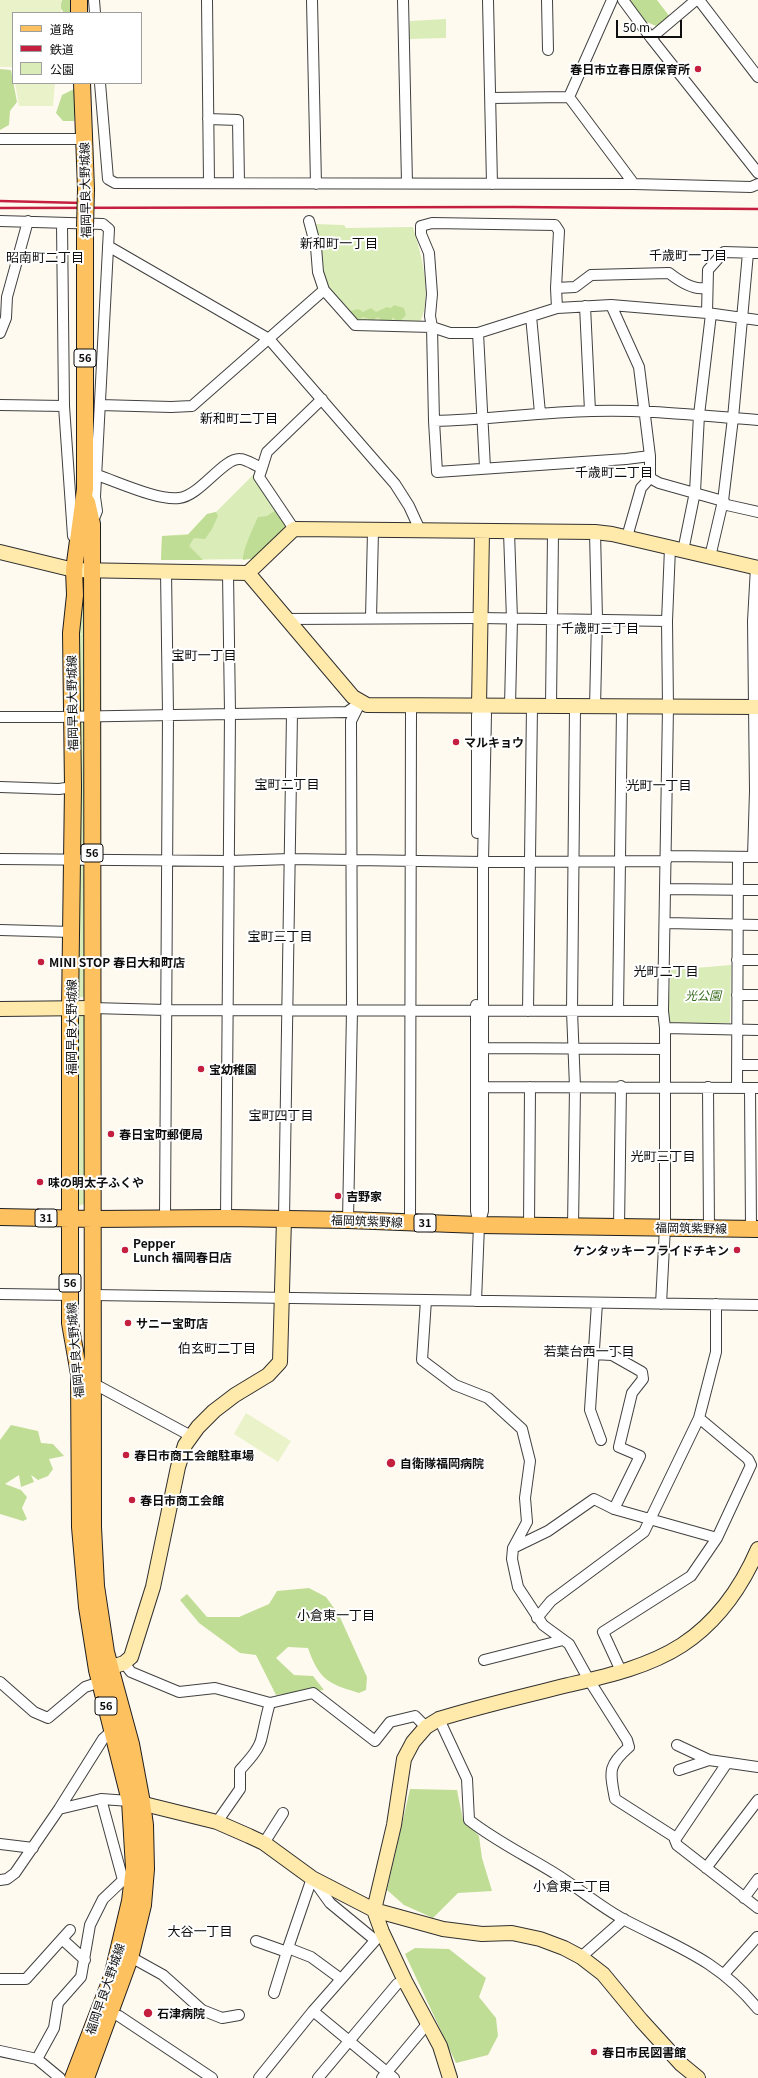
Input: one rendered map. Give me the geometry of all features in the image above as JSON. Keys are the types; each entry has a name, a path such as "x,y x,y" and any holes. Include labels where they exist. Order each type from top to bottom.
{"main road":[{"path":"79,0 79,12"},
{"name":"福岡早良大野城線","path":"82,84 86,190 85,488 74,570 75,595 71,633 73,787 70,1008 70,1323 79,1374 82,1561 87,1608 100,1682 112,1731 145,1825 146,1869 143,1905 130,1958 86,2078"},
{"name":"福岡早良大野城線","path":"73,2078 112,1977 121,1942 130,1901 134,1868 136,1802 131,1744 109,1668 106,1652 96,1586 94,1542 92,1385 92,860 94,716 92,524 85,488"},
{"name":"福岡筑紫野線","path":"0,1217 93,1219 226,1218 573,1227 754,1229"}],"street":[{"path":"94,0 95,12"},
{"path":"207,0 209,183"},
{"path":"312,0 316,184"},
{"path":"403,0 407,183"},
{"path":"488,0 492,184"},
{"path":"547,0 548,50"},
{"path":"569,97 612,0"},
{"path":"623,0 651,38 758,173"},
{"path":"651,38 698,0 758,77"},
{"path":"100,84 108,179 115,183 634,184 751,187 758,184"},
{"path":"491,98 569,97"},
{"path":"569,97 634,184"},
{"path":"208,120 238,120 239,183"},
{"path":"0,139 84,139"},
{"path":"0,221 103,224 109,229 95,497 97,511 92,524"},
{"path":"0,334 6,318 4,296 28,221"},
{"path":"309,221 316,247 318,272 324,290 355,325 432,327 450,333 478,333 556,308 611,305 758,320"},
{"path":"556,308 559,231 556,225 432,223 421,226 421,234 429,253 432,294 430,316 432,327 434,421 437,472 619,460 650,456"},
{"path":"62,224 64,406 74,570"},
{"path":"108,246 269,339 322,398 395,484 409,506 420,530"},
{"path":"661,1304 665,1227 665,1028 663,1012 667,858 667,621 676,549 695,492 699,415 709,314 707,286 708,270 724,252 753,253 741,318 733,418 723,501 710,557"},
{"path":"556,288 575,287 591,275 669,273 680,281 696,287 707,286"},
{"path":"100,405 171,408 192,406 324,290"},
{"path":"611,305 639,367 650,456 650,478 641,488 627,537"},
{"path":"584,306 590,411"},
{"path":"531,316 540,413"},
{"path":"478,333 482,420 486,452 485,468"},
{"path":"294,529 259,477 267,452 322,398"},
{"path":"0,405 64,406"},
{"path":"434,421 482,420 540,413 645,410 758,420"},
{"path":"97,475 165,498 180,498 194,492 230,461 240,458 262,468"},
{"path":"650,478 659,483 723,501 727,505 758,512"},
{"path":"0,552 74,570 248,573 294,529 553,533 595,532 627,537 757,567 756,857 738,856 667,858 620,862 352,861 290,859 230,861 0,859"},
{"path":"371,618 373,530"},
{"path":"476,1301 479,1225 483,1211 479,1011 480,862 486,714 480,706 482,532"},
{"path":"509,532 512,619 510,706"},
{"path":"595,532 597,619 595,708"},
{"path":"551,706 553,533"},
{"path":"165,1218 168,714 166,571"},
{"path":"226,1218 230,861 228,573"},
{"path":"248,573 353,697 360,703 367,705 551,706 575,708 756,707"},
{"path":"286,619 480,618 667,621"},
{"path":"0,716 73,717 168,714 347,712 360,703"},
{"path":"348,1220 352,1010 351,721 360,703"},
{"path":"410,1222 412,861 411,706"},
{"path":"528,1011 532,706"},
{"path":"618,1011 622,707"},
{"path":"573,1227 576,1087 572,1011 575,862 575,708"},
{"path":"109,1668 124,1663 131,1657 153,1587 178,1467 185,1445 191,1436 214,1411 235,1395 268,1375 280,1362 288,1010 292,713"},
{"path":"0,788 59,789 73,787"},
{"path":"737,1088 738,856"},
{"path":"666,889 758,890"},
{"path":"666,923 758,924"},
{"path":"0,930 72,932"},
{"path":"737,960 758,960"},
{"path":"737,995 758,995"},
{"path":"0,1009 92,1008 166,1010 663,1012"},
{"path":"479,1011 483,1048 480,1087"},
{"path":"665,1028 758,1030"},
{"path":"483,1048 665,1050"},
{"path":"737,1065 758,1065"},
{"path":"619,1227 621,1086"},
{"path":"480,1087 664,1086 754,1088 754,1229"},
{"path":"529,1226 530,1087"},
{"path":"708,1087 709,1229"},
{"path":"0,1294 70,1295"},
{"path":"93,1295 758,1305"},
{"path":"426,1300 422,1360 455,1385 488,1398 522,1429 530,1461 525,1498 527,1522 513,1548 512,1559 518,1587 542,1625 570,1644 589,1680 627,1740 629,1747 616,1758 610,1773 615,1799 676,1838"},
{"path":"597,1303 590,1410 601,1440"},
{"path":"537,1618 551,1601 644,1532 699,1418 716,1352 716,1304"},
{"path":"593,1354 612,1355 642,1372 643,1379 632,1393 619,1447 640,1456 614,1509"},
{"path":"79,1374 92,1385 100,1387 191,1436"},
{"path":"80,1401 85,1391 92,1385"},
{"path":"621,1671 603,1632 691,1576 717,1538 751,1465 748,1459 699,1418"},
{"path":"513,1548 548,1531 594,1499 614,1509 717,1538"},
{"path":"450,2078 440,2046 379,1936 374,1910 394,1825 404,1759 413,1742 426,1727 439,1719 621,1671 656,1659 683,1644 710,1621 728,1602 752,1564 758,1549"},
{"path":"484,1660 563,1640"},
{"path":"0,1682 34,1712 48,1718 85,1687 100,1682 103,1676 106,1652"},
{"path":"124,1663 131,1672 179,1692 215,1688 270,1703 313,1693 375,1741 390,1722 415,1716 426,1727"},
{"path":"217,1822 240,1789 240,1770 252,1757 262,1738 264,1720 270,1703"},
{"path":"0,1880 15,1873 33,1848 103,1739 117,1724 120,1704"},
{"path":"439,1719 467,1780 469,1820 486,1833 558,1876 624,1919 690,1952 724,1974 758,2009"},
{"path":"677,1745 709,1760 758,1767"},
{"path":"679,1770 709,1760"},
{"path":"727,1763 675,1840 677,1845 758,1908"},
{"path":"59,1809 102,1799 136,1802 217,1822 264,1843 312,1878 374,1910 426,1926 457,1932 512,1934 540,1939 564,1948 580,1957 603,1974 681,2064 698,2078"},
{"path":"37,2059 54,2028 58,2003 81,1977 90,1925 103,1899 123,1880 102,1799"},
{"path":"706,1868 758,1800"},
{"path":"264,1843 283,1813"},
{"path":"0,1844 33,1848"},
{"path":"312,1878 330,1903 379,1936"},
{"path":"274,1993 312,1878"},
{"path":"744,1898 758,1879"},
{"path":"580,1957 624,1919"},
{"path":"0,1979 26,1978 70,1930"},
{"path":"259,2078 313,2010 379,1936"},
{"path":"724,1974 758,1936"},
{"path":"62,1939 85,1960"},
{"path":"256,1941 311,1957 341,1979"},
{"path":"121,1942 124,1953 130,1958 163,1975 202,2010 222,2018 238,2015"},
{"path":"112,1977 123,1960 130,1958"},
{"path":"318,2078 396,1984 405,1981"},
{"path":"103,1997 106,2007 111,2012 212,2078"},
{"path":"313,2010 349,2040 388,2076 428,2023"},
{"path":"90,2032 105,2012 111,2012"},
{"path":"0,2051 37,2059 60,2078"},
{"path":"81,2078 94,2055"}],"green space":[{"path":"0,0 61,0 61,12 12,12 12,67 0,67"},
{"path":"62,0 72,0 74,5 72,12 63,12 60,7"},
{"path":"626,0 657,0 670,17 656,26 640,19"},
{"path":"446,19 446,38 409,39 410,21"},
{"path":"0,69 11,70 12,84 14,84 17,102 10,111 9,125 0,130"},
{"path":"15,84 55,84 53,106 19,106"},
{"path":"74,89 76,102 74,121 63,121 56,113 62,95"},
{"path":"313,224 344,225 346,228 413,227 422,262 426,287 424,312 420,322 357,322 329,293 322,276"},
{"path":"394,305 404,308 406,315 401,320 395,320 393,317 391,321 381,320 378,317 373,320 363,317 358,320 352,316 351,311 358,309 363,312 371,308 376,312 387,307 391,308"},
{"path":"253,475 287,526 254,559 161,560 162,536 188,534 207,514 216,512"},
{"path":"276,510 287,526 286,530 255,558 243,560 246,545 258,517 267,516"},
{"path":"216,512 218,516 205,539 194,538 189,546 203,560 161,560 162,536 188,535 207,514"},
{"path":"82,589 85,589 87,714 79,714 78,634"},
{"path":"79,723 87,723 86,855 78,855"},
{"path":"78,864 86,865 85,997 77,997"},
{"name":"光公園","path":"731,965 730,1023 670,1023 668,1012 671,970"},
{"path":"77,1015 85,1015 84,1204 78,1206"},
{"path":"246,1413 291,1441 278,1462 234,1434"},
{"path":"11,1425 38,1431 41,1443 53,1444 64,1456 49,1459 53,1469 48,1476 38,1480 31,1475 34,1482 21,1487 19,1475 5,1484 21,1490 27,1497 22,1508 27,1519 23,1521 0,1514 0,1440"},
{"path":"309,1588 326,1597 339,1615 367,1677 366,1690 359,1693 340,1687 326,1679 321,1674 312,1659 308,1648 288,1647 276,1658 294,1675 313,1676 324,1690 276,1695 256,1655 240,1653 199,1623 180,1600 187,1594 207,1617 239,1617 269,1604 277,1591"},
{"path":"410,1789 457,1790 463,1820 479,1836 482,1858 492,1891 458,1893 433,1918 404,1905 387,1890"},
{"path":"415,1948 449,1949 486,1978 479,1997 496,2018 498,2036 488,2055 456,2063 405,1954"}],"railway":[{"path":"0,201 82,203"},
{"path":"0,208 514,207 758,209"}],"place":[{"name":"春日市立春日原保育所","path":"698,69"},
{"name":"マルキョウ","path":"456,742"},
{"name":"MINI STOP 春日大和町店","path":"41,962"},
{"name":"宝幼稚園","path":"201,1069"},
{"name":"春日宝町郵便局","path":"111,1134"},
{"name":"味の明太子ふくや","path":"40,1182"},
{"name":"吉野家","path":"338,1196"},
{"name":"Pepper Lunch 福岡春日店","path":"125,1250"},
{"name":"ケンタッキーフライドチキン","path":"737,1250"},
{"name":"サニー宝町店","path":"128,1323"},
{"name":"春日市商工会館駐車場","path":"126,1455"},
{"name":"自衛隊福岡病院","path":"391,1463"},
{"name":"春日市商工会館","path":"132,1500"},
{"name":"石津病院","path":"148,2013"},
{"name":"春日市民図書館","path":"594,2052"}],"district":[{"name":"新和町一丁目","path":"339,243"},
{"name":"千歳町一丁目","path":"688,255"},
{"name":"昭南町二丁目","path":"45,257"},
{"name":"新和町二丁目","path":"239,418"},
{"name":"千歳町二丁目","path":"614,472"},
{"name":"千歳町三丁目","path":"600,628"},
{"name":"宝町一丁目","path":"204,655"},
{"name":"宝町二丁目","path":"287,784"},
{"name":"光町一丁目","path":"659,785"},
{"name":"宝町三丁目","path":"280,936"},
{"name":"光町二丁目","path":"666,971"},
{"name":"宝町四丁目","path":"281,1115"},
{"name":"光町三丁目","path":"663,1156"},
{"name":"伯玄町二丁目","path":"217,1348"},
{"name":"若葉台西一丁目","path":"589,1351"},
{"name":"小倉東一丁目","path":"336,1615"},
{"name":"小倉東二丁目","path":"572,1886"},
{"name":"大谷一丁目","path":"200,1931"}]}
